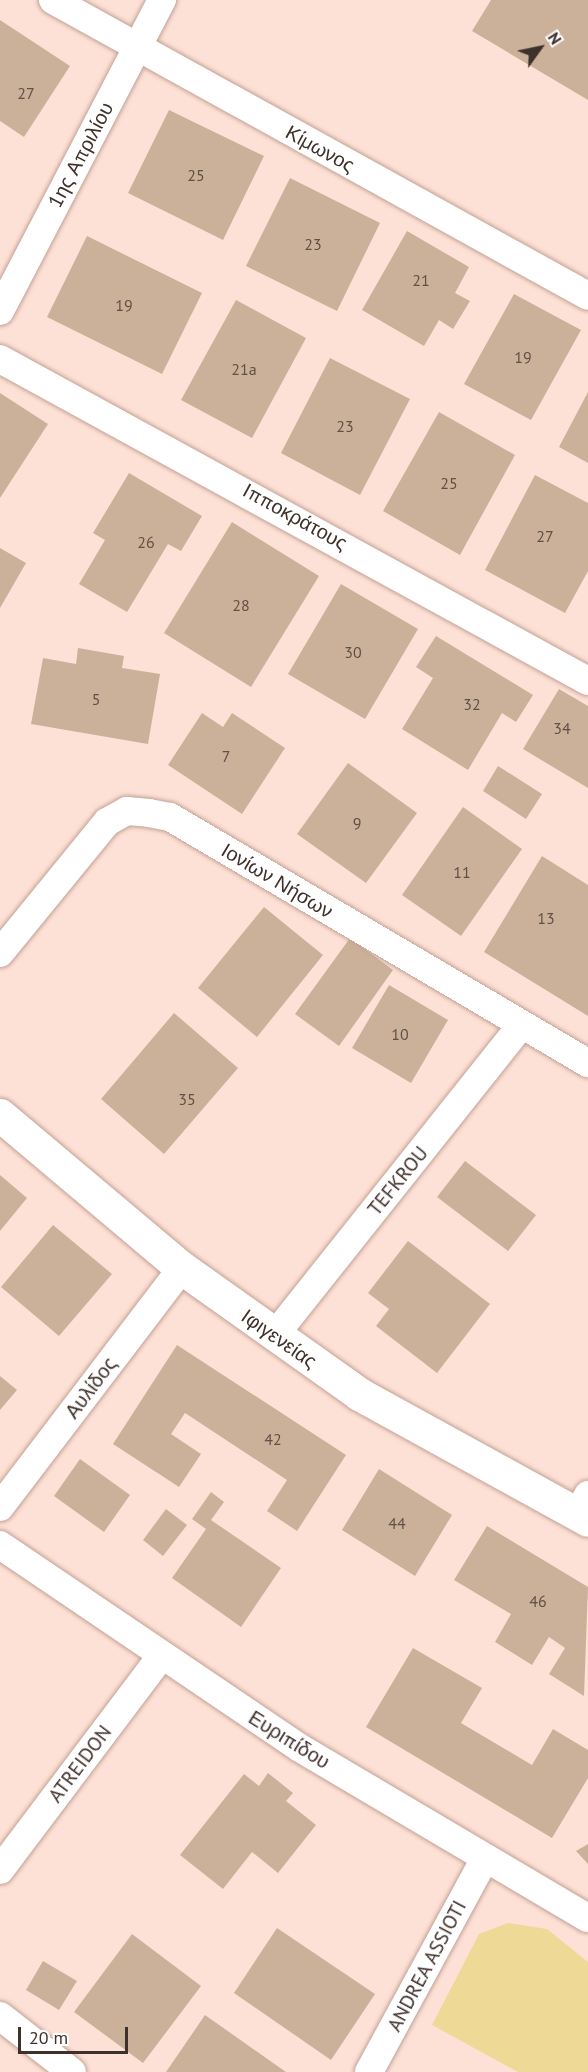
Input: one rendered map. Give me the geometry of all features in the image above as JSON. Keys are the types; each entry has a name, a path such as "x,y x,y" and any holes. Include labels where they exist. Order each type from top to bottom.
{"street":[{"name":"Κίμωνος","path":"53,0 588,296"},
{"name":"1ης Απριλίου","path":"0,311 162,0"},
{"name":"Ιπποκράτους","path":"0,359 588,681"},
{"name":"Ιονίων Νήσων","path":"0,953 107,822 127,811 149,813 170,817 588,1063"},
{"name":"TEFKROU","path":"274,1336 521,1025"},
{"name":"Ιφιγενείας","path":"0,1115 182,1268 274,1336 436,1441 584,1510"},
{"name":"Αυλίδος","path":"0,1507 182,1268"},
{"name":"Ευριπίδου","path":"0,1545 160,1658 484,1860 588,1918"},
{"name":"ATREIDON","path":"0,1870 160,1658"},
{"name":"ANDREA ASSIOTI","path":"369,2072 484,1860"},
{"path":"0,2016 72,2072"}],"shaded area":[{"path":"508,1923 547,1929 588,1962 588,2072 518,2072 432,2025 479,1934"}],"building":[{"path":"491,0 588,0 588,100 472,31"},
{"path":"0,20 70,66 24,137 0,121"},
{"path":"169,110 264,156 223,240 128,193"},
{"path":"290,178 380,223 337,311 246,266"},
{"path":"407,231 469,267 455,293 470,301 453,329 439,320 424,346 362,310"},
{"path":"87,236 202,293 162,374 47,317"},
{"path":"514,294 581,330 531,420 464,384"},
{"path":"236,300 306,338 252,438 181,400"},
{"path":"330,358 410,399 360,495 281,453"},
{"path":"588,392 588,463 559,447"},
{"path":"0,393 48,424 0,498"},
{"path":"439,412 515,455 460,555 383,511"},
{"path":"129,473 202,516 181,551 168,544 127,612 79,584 105,540 93,533"},
{"path":"535,475 588,503 588,571 565,613 485,570"},
{"path":"232,522 319,576 251,687 164,633"},
{"path":"0,548 26,563 0,608"},
{"path":"341,584 418,629 365,719 288,674"},
{"path":"436,636 533,695 516,722 502,713 468,770 402,729 433,678 416,667"},
{"path":"78,648 124,656 122,668 160,674 148,744 31,724 43,658 76,664"},
{"path":"559,689 588,706 588,788 523,749"},
{"path":"202,713 223,727 232,713 285,748 242,814 168,765"},
{"path":"348,763 417,813 366,883 297,834"},
{"path":"498,766 542,794 526,819 483,791"},
{"path":"463,807 522,849 461,936 402,895"},
{"path":"542,856 588,885 588,1016 484,952"},
{"path":"264,907 323,955 257,1037 198,988"},
{"path":"350,938 393,970 339,1046 295,1014"},
{"path":"389,985 448,1020 411,1083 352,1048"},
{"path":"174,1013 238,1068 164,1154 101,1099"},
{"path":"465,1161 536,1215 508,1251 437,1197"},
{"path":"0,1175 27,1198 0,1231"},
{"path":"53,1225 112,1274 59,1336 1,1287"},
{"path":"408,1241 490,1304 437,1373 376,1326 389,1309 368,1293"},
{"path":"177,1345 346,1455 297,1531 267,1511 287,1480 185,1413 171,1434 201,1454 179,1487 113,1444"},
{"path":"0,1376 17,1390 0,1410"},
{"path":"80,1459 130,1495 104,1532 54,1496"},
{"path":"379,1469 452,1515 415,1576 342,1530"},
{"path":"211,1492 224,1502 211,1520 281,1568 241,1627 172,1578 206,1529 192,1519"},
{"path":"166,1509 187,1525 163,1556 143,1540"},
{"path":"487,1526 588,1587 584,1696 549,1674 565,1648 549,1637 532,1665 495,1642 511,1614 454,1580"},
{"path":"413,1648 482,1688 461,1723 532,1765 553,1729 588,1750 588,1778 552,1838 366,1727"},
{"path":"268,1773 293,1793 286,1801 316,1825 278,1873 252,1852 223,1889 180,1855 244,1774 259,1786"},
{"path":"588,1844 588,1864 576,1851"},
{"path":"277,1928 375,1994 331,2060 234,1993"},
{"path":"132,1934 201,1986 143,2063 74,2012"},
{"path":"43,1961 77,1981 59,2010 26,1990"},
{"path":"205,2015 286,2072 166,2072"}]}
